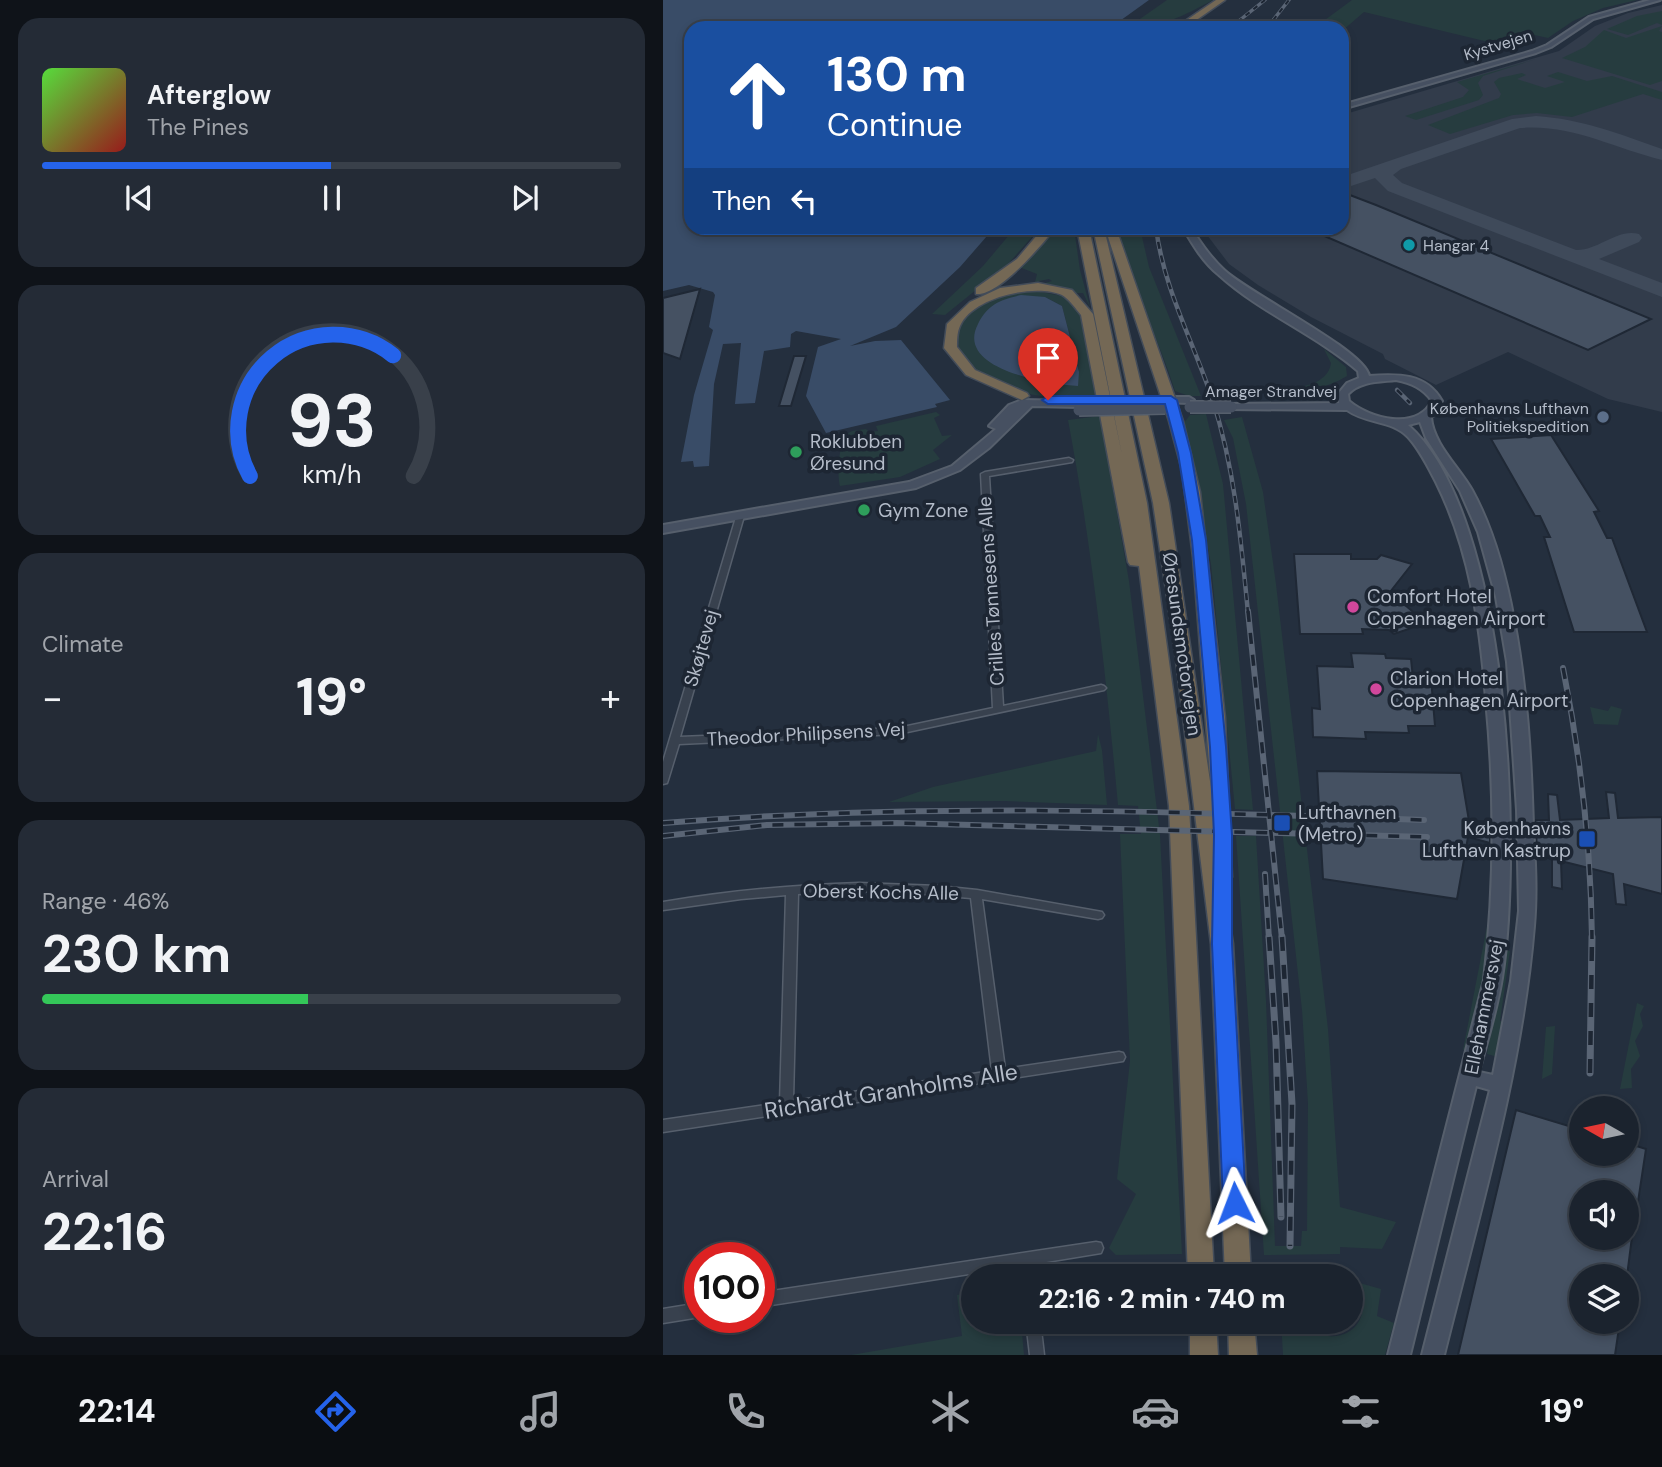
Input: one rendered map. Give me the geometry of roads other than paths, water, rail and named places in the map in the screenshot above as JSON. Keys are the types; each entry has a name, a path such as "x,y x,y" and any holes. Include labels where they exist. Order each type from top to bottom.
{"highway":[{"path":"1188,21 1221,0"},
{"path":"1201,21 1233,0"},
{"path":"1207,21 1213,13"},
{"path":"1171,21 1198,14"},
{"path":"1023,402 986,394 960,376 945,355 942,337 946,324 956,310 1021,261 1043,235"},
{"name":"Øresundsmotorvejen","path":"1084,235 1139,503 1180,819 1200,1264"},
{"name":"Øresundsmotorvejen","path":"1100,235 1161,503 1183,644 1222,944 1237,1264"},
{"path":"1112,235 1125,282 1175,404 1199,540 1213,684 1223,835 1222,944"},
{"path":"1023,402 962,368 951,346 954,325 974,302 1003,290 1038,288 1070,295 1084,307 1089,321 1144,606 1158,654"},
{"path":"1203,1334 1204,1355"},
{"path":"1242,1334 1243,1355"}],"street":[{"name":"Kystvejen","path":"1349,105 1534,52 1549,46 1591,18 1657,0"},
{"path":"1190,235 1215,267 1244,290 1343,344 1382,374 1419,383 1433,392 1437,401 1436,407 1425,416 1397,422"},
{"path":"1275,308 1345,354 1363,370 1364,380"},
{"path":"1348,407 1343,394 1351,385 1364,380 1396,377"},
{"name":"Amager Strandvej","path":"1230,403 1343,394"},
{"name":"Amager Strandvej","path":"1079,405 1126,401 1175,404"},
{"name":"Amager Strandvej","path":"1023,402 1079,405 1322,405 1348,407 1368,418 1397,422"},
{"path":"663,529 913,485 956,468 985,446 1023,402"},
{"name":"Ellehammersvej","path":"1425,416 1428,431 1457,474 1478,517 1501,582 1511,641 1523,760 1528,876 1519,985 1500,1085 1432,1355"},
{"name":"Ellehammersvej","path":"1397,422 1418,440 1443,483 1479,586 1487,636 1499,758 1502,855 1501,919 1493,980 1471,1077 1399,1355"},
{"name":"Crilles Tønnesens Alle","path":"998,710 985,474 1070,460"},
{"name":"Skøjtevej","path":"663,780 741,516"},
{"name":"Theodor Philipsens Vej","path":"675,741 898,731 1101,688"},
{"name":"Oberst Kochs Alle","path":"663,905 792,890 908,889 976,894 1098,915"},
{"path":"786,1107 792,890"},
{"path":"976,894 1000,1075"},
{"path":"1501,919 1526,923"},
{"name":"Richardt Granholms Alle","path":"663,1126 1119,1057"},
{"path":"1471,1077 1500,1085"},
{"path":"775,1298 1096,1248"},
{"path":"1026,1260 1026,1264"},
{"path":"663,1316 684,1313"},
{"path":"1035,1334 1037,1355"}],"water":[{"path":"663,0 1149,0 1120,21 684,21 684,235 988,235 960,267 896,327 850,346 901,340 950,400 935,404 937,407 826,433 806,396 818,347 841,339 796,331 791,334 790,347 764,351 755,403 735,404 741,343 723,344 714,384 709,466 694,467 693,461 681,462 694,395 713,330 709,327 715,295 689,285 663,291"},
{"path":"1021,295 1045,297 1062,306 1079,372 1078,386 1028,378 992,363 980,353 974,340 982,317 995,304"}],"railway":[{"path":"1239,21 1265,0"},
{"path":"1272,21 1289,0"},
{"path":"1157,235 1173,295 1221,427 1236,506 1248,613"},
{"path":"1397,390 1410,403"},
{"path":"1248,611 1269,815"},
{"path":"1563,668 1584,803 1592,938"},
{"path":"663,823 948,811 1269,815"},
{"path":"1269,815 1424,820"},
{"path":"1269,815 1271,833"},
{"path":"663,836 767,825 897,823 1271,833"},
{"path":"1271,833 1427,837"},
{"path":"1271,833 1282,939"},
{"path":"1265,874 1269,939"},
{"path":"1269,937 1276,1042 1281,1217"},
{"path":"1282,937 1292,1104 1290,1246"},
{"path":"1590,1073 1592,938"}],"place":[{"name":"Hangar 4","path":"1409,245"},
{"name":"Københavns Lufthavn Politiekspedition","path":"1603,417"},
{"name":"Roklubben Øresund","path":"796,452"},
{"name":"Gym Zone","path":"864,510"},
{"name":"Comfort Hotel Copenhagen Airport","path":"1353,607"},
{"name":"Clarion Hotel Copenhagen Airport","path":"1376,689"},
{"name":"Lufthavnen (Metro)","path":"1282,823"},
{"name":"Københavns Lufthavn Kastrup","path":"1587,839"}]}
